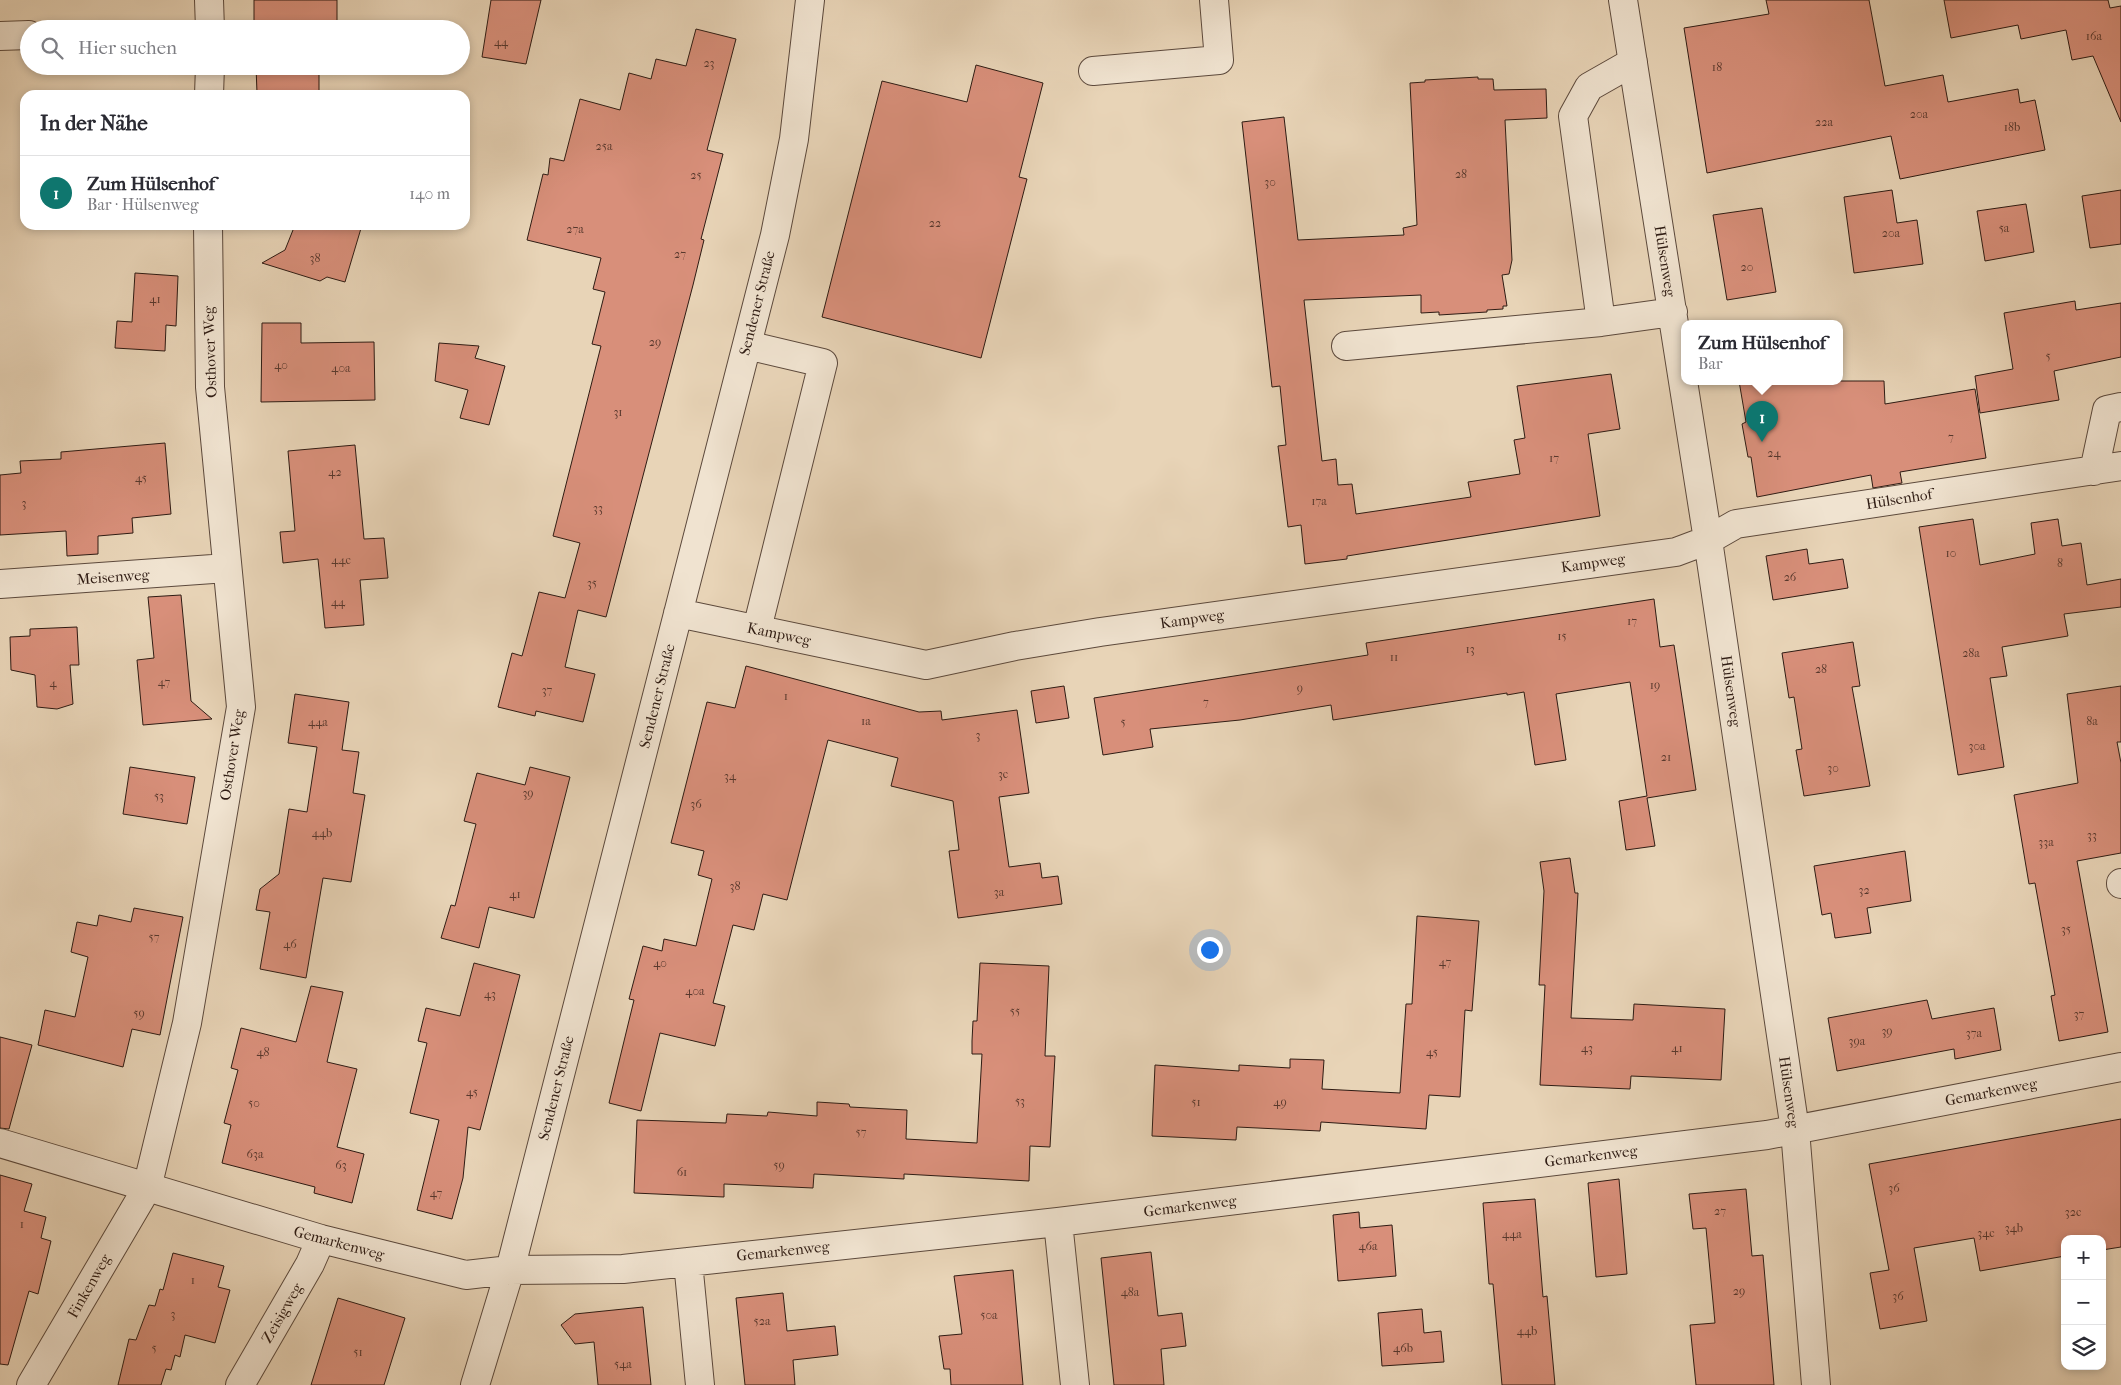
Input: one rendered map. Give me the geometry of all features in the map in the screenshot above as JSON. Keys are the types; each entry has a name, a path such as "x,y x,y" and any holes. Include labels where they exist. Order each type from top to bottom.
{"street":[{"path":"209,0 210,20"},
{"name":"Sendener Straße","path":"475,1385 510,1270 775,235 794,139 810,0"},
{"path":"1093,71 1219,60 1214,0"},
{"name":"Hülsenweg","path":"1623,0 1681,364"},
{"path":"0,36 20,36"},
{"path":"1601,322 1573,116 1589,87 1633,62"},
{"path":"209,90 210,75"},
{"name":"Osthover Weg","path":"147,1188 187,1023 241,707 210,387 208,230"},
{"path":"1346,346 1601,322 1673,312"},
{"path":"746,344 823,363 757,629"},
{"name":"Hülsenweg","path":"1684,385 1795,1130 1816,1385"},
{"path":"2094,470 2107,410 2121,407"},
{"name":"Hülsenhof","path":"1708,540 1736,524 2121,466"},
{"name":"Kampweg","path":"678,614 926,665 1015,646 1100,632 1676,552 1708,540"},
{"name":"Meisenweg","path":"0,584 227,568"},
{"name":"Gemarkenweg","path":"0,1143 321,1239 466,1275 510,1270 622,1269 1058,1222 1795,1130 2121,1067"},
{"name":"Finkenweg","path":"32,1385 147,1188"},
{"path":"1058,1222 1075,1385"},
{"name":"Zeisigweg","path":"240,1385 310,1264 321,1239"},
{"path":"688,1262 700,1385"}],"building":[{"path":"254,0 337,0 337,20 254,20"},
{"path":"491,0 541,0 526,64 482,57"},
{"path":"1766,0 1869,0 1885,86 1943,75 1948,102 2018,89 2020,103 2035,100 2045,150 1900,179 1891,136 1707,173 1684,28 1769,14"},
{"path":"1944,0 2108,0 2110,8 2121,6 2121,122 2093,56 2072,60 2066,30 2021,39 2018,25 1951,38"},
{"path":"696,29 736,39 707,150 723,154 701,239 704,240 693,285 606,617 578,610 565,667 595,674 583,722 536,711 535,716 498,707 512,653 522,656 539,592 565,598 580,543 553,536 601,346 592,344 605,292 593,289 601,258 527,240 543,174 548,175 550,158 564,161 580,99 620,110 629,73 651,79 656,59 686,66"},
{"path":"976,65 1043,83 1019,177 1027,179 981,358 822,317 882,81 967,102"},
{"path":"256,75 319,75 319,90 257,90"},
{"path":"1478,77 1478,79 1493,79 1494,90 1546,89 1547,118 1505,120 1512,260 1509,274 1502,275 1507,306 1503,306 1503,309 1487,310 1487,312 1439,315 1439,312 1421,313 1421,295 1304,300 1322,461 1336,459 1338,485 1352,484 1356,514 1471,497 1468,482 1520,474 1514,440 1525,438 1517,386 1611,374 1620,429 1588,434 1600,516 1347,556 1347,559 1305,564 1301,525 1288,527 1278,446 1286,445 1280,386 1272,387 1242,122 1284,117 1298,240 1404,235 1403,228 1417,225 1410,83 1425,82 1425,80"},
{"path":"1892,190 1897,223 1917,220 1923,264 1854,273 1844,197"},
{"path":"2121,190 2121,244 2090,248 2082,196"},
{"path":"2026,204 2034,252 1985,261 1977,211"},
{"path":"1762,208 1776,292 1727,300 1713,215"},
{"path":"293,230 361,230 345,282 327,277 320,281 262,263 285,250"},
{"path":"135,273 178,276 176,326 166,325 165,351 115,348 117,321 132,322"},
{"path":"2075,301 2076,310 2121,303 2121,357 2054,371 2059,400 1980,413 1975,376 2013,369 2004,313"},
{"path":"262,323 301,323 301,343 374,342 375,400 261,402"},
{"path":"439,343 479,346 475,358 505,366 489,425 460,418 468,390 435,381"},
{"path":"1843,381 1884,381 1885,404 1975,389 1986,458 1900,472 1902,483 1873,488 1871,475 1757,497 1751,457 1748,457 1742,424 1746,422 1740,385 1843,385"},
{"path":"165,443 171,514 132,518 133,533 98,536 98,554 67,556 66,531 0,535 0,475 21,473 20,461 61,459 61,452"},
{"path":"355,445 364,539 384,538 388,578 360,580 364,625 325,628 318,559 283,563 280,532 295,531 288,451"},
{"path":"1973,519 1980,565 2035,554 2031,523 2058,519 2062,546 2081,543 2087,585 2121,579 2121,607 2064,614 2068,636 2002,647 2007,676 1990,678 2004,767 1958,775 1919,527"},
{"path":"1807,549 1809,564 1843,559 1848,588 1773,600 1766,556"},
{"path":"181,595 191,701 212,719 143,725 137,660 154,658 148,597"},
{"path":"1654,599 1660,647 1674,645 1696,790 1647,798 1655,846 1626,850 1619,801 1647,796 1630,682 1556,694 1566,760 1535,765 1524,692 1333,720 1331,705 1240,720 1150,729 1153,747 1103,755 1094,698 1368,655 1366,643"},
{"path":"77,627 79,665 70,665 73,704 57,709 37,707 35,675 11,670 10,637 30,636 30,629"},
{"path":"1853,642 1860,686 1852,687 1870,786 1804,796 1796,750 1802,749 1794,697 1789,698 1782,653"},
{"path":"746,666 919,712 941,711 942,720 1017,710 1029,793 999,797 1009,867 1040,863 1042,878 1058,876 1062,904 958,918 949,851 959,850 953,801 891,786 898,758 828,740 787,900 763,894 754,930 733,925 713,1003 725,1006 715,1046 660,1033 641,1111 609,1103 634,1000 629,999 643,946 662,951 664,939 696,946 712,879 698,875 704,851 671,843 707,702 735,708"},
{"path":"1064,686 1069,718 1036,723 1031,691"},
{"path":"2121,686 2121,742 2117,742 2121,763 2121,853 2077,861 2108,1032 2059,1041 2051,996 2055,995 2035,883 2029,884 2014,795 2078,783 2067,694"},
{"path":"295,694 349,702 342,750 359,752 353,793 365,795 351,882 323,878 306,978 260,969 270,912 256,910 260,889 279,874 289,809 307,812 317,747 288,743"},
{"path":"130,767 195,777 187,824 123,814"},
{"path":"530,767 570,777 534,918 489,907 479,948 441,938 451,905 455,906 476,824 464,821 477,773 525,785"},
{"path":"1905,851 1911,901 1867,908 1871,933 1835,938 1831,913 1822,915 1814,866"},
{"path":"1570,858 1575,893 1578,893 1571,1018 1633,1020 1634,1004 1725,1009 1721,1080 1631,1076 1630,1089 1540,1085 1545,985 1539,985 1544,891 1540,862"},
{"path":"134,908 183,917 160,1035 132,1029 123,1067 38,1045 45,1010 75,1017 88,957 71,952 77,922 97,926 99,915 131,922"},
{"path":"1417,916 1479,921 1472,1011 1465,1010 1460,1097 1429,1095 1426,1129 1321,1122 1320,1131 1237,1127 1236,1140 1152,1136 1155,1065 1239,1071 1239,1065 1290,1068 1290,1059 1324,1060 1322,1089 1400,1093 1406,1004 1412,1004"},
{"path":"474,963 520,975 480,1130 468,1127 463,1178 452,1219 417,1210 439,1120 410,1113 427,1043 418,1041 426,1008 460,1016"},
{"path":"980,963 1049,966 1045,1056 1055,1056 1050,1147 1030,1146 1029,1181 904,1174 904,1179 814,1174 813,1188 724,1184 724,1197 634,1193 637,1120 726,1123 727,1114 767,1116 768,1112 817,1116 817,1102 849,1104 850,1107 907,1110 906,1139 977,1143 982,1054 972,1054 972,1041 973,1021 977,1021"},
{"path":"311,986 343,992 327,1062 357,1069 337,1147 364,1154 352,1203 314,1193 315,1187 222,1163 231,1125 224,1123 238,1070 231,1068 241,1028 296,1042"},
{"path":"1927,1000 1932,1019 1994,1008 2001,1050 1955,1059 1954,1049 1837,1071 1828,1018"},
{"path":"0,1037 32,1045 9,1129 0,1128"},
{"path":"2121,1119 2121,1247 2106,1249 2106,1235 2061,1235 2061,1257 1980,1271 1974,1238 1914,1248 1927,1321 1880,1329 1870,1273 1889,1270 1869,1164"},
{"path":"0,1175 32,1184 24,1211 46,1217 41,1238 51,1241 38,1294 29,1291 8,1365 0,1364"},
{"path":"1619,1179 1627,1274 1596,1277 1588,1183"},
{"path":"1746,1189 1752,1256 1763,1255 1774,1385 1696,1385 1690,1325 1715,1323 1706,1228 1693,1229 1689,1194"},
{"path":"1535,1199 1543,1297 1547,1296 1555,1385 1502,1385 1493,1284 1489,1284 1483,1203"},
{"path":"1359,1212 1360,1228 1392,1225 1396,1276 1338,1281 1333,1215"},
{"path":"1151,1252 1158,1316 1182,1313 1186,1346 1161,1349 1164,1385 1114,1385 1101,1258"},
{"path":"173,1253 224,1266 218,1287 230,1290 215,1343 185,1335 180,1357 175,1355 171,1370 166,1369 161,1385 118,1385 129,1339 136,1340 149,1305 155,1306 160,1289 163,1290"},
{"path":"1013,1270 1023,1385 951,1385 950,1369 944,1369 939,1336 962,1334 954,1276"},
{"path":"783,1293 787,1331 835,1326 838,1355 793,1360 795,1385 745,1385 736,1298"},
{"path":"338,1298 405,1318 384,1385 311,1385"},
{"path":"643,1307 651,1385 598,1385 594,1342 575,1344 561,1325 575,1314"},
{"path":"1422,1309 1424,1333 1441,1331 1444,1362 1382,1366 1378,1313"}],"place":[{"name":"Zum Hülsenhof","path":"1762,442"}]}
